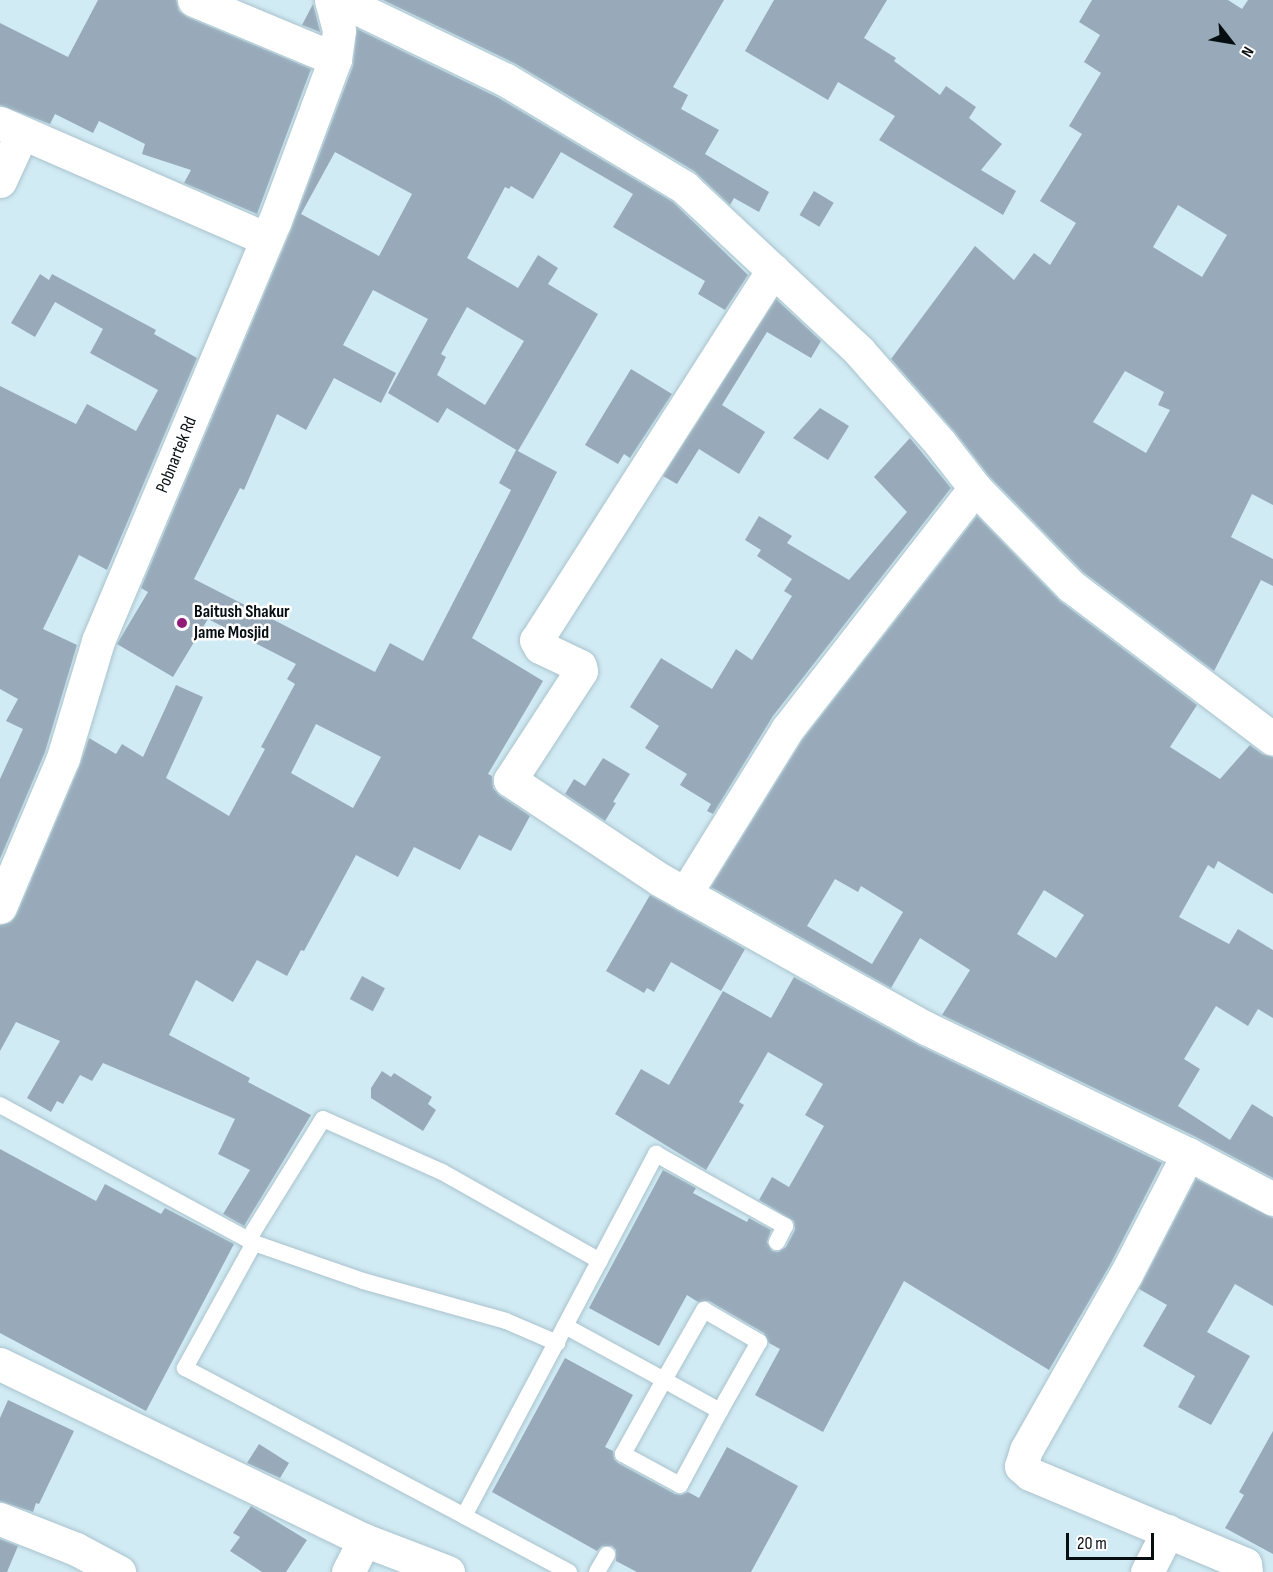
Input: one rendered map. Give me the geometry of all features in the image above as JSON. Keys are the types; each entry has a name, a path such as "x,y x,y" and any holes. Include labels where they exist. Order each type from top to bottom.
{"street":[{"path":"194,0 334,59"},
{"name":"Pobnartek Rd","path":"0,907 63,758 98,641 267,239 334,59 339,30 331,0"},
{"path":"340,0 506,80 684,187 859,351 940,443 975,488 1071,586 1273,739"},
{"path":"0,181 11,128 267,239"},
{"path":"773,270 536,640 540,647 580,666 581,671 510,780 685,894 926,1028 1188,1154 1273,1199"},
{"path":"685,894 788,728 975,488"},
{"path":"1188,1154 1126,1274 1026,1450 1021,1466 1030,1474 1245,1564 1246,1572"},
{"path":"0,1364 364,1540 448,1572"},
{"path":"0,1519 76,1549 119,1572"},
{"path":"1147,1572 1168,1531"},
{"path":"348,1572 364,1540"}],"lane":[{"path":"0,1105 251,1242 363,1281 506,1320 556,1343"},
{"path":"569,1572 185,1368 251,1242 323,1119 442,1172 600,1261"},
{"path":"464,1516 656,1154 785,1226 777,1242"},
{"path":"704,1310 759,1342 720,1411 680,1485 623,1454 704,1310"},
{"path":"565,1326 720,1411"},
{"path":"597,1572 607,1555"}],"building":[{"path":"98,0 176,0 179,11 187,17 311,69 257,214 184,183 191,170 142,154 145,144 99,121 93,133 55,114 50,124 0,105 0,23 68,57"},
{"path":"383,0 724,0 673,87 688,95 681,109 719,130 705,154 769,192 759,212 734,198 730,205 694,171 516,64"},
{"path":"774,0 887,0 864,38 896,58 894,61 940,95 946,86 976,107 969,118 1002,144 981,170 1016,191 1003,215 879,140 895,116 838,82 828,100 745,51"},
{"path":"1092,0 1228,0 1242,9 1248,0 1273,0 1273,505 1252,494 1231,537 1273,559 1273,586 1261,580 1214,671 1083,572 989,476 954,431 891,359 975,246 1014,280 1034,253 1050,265 1076,223 1040,201 1082,134 1069,126 1101,73 1084,62 1100,35 1079,22","holes":["1178,205 1227,235 1202,277 1153,247","1125,371 1164,392 1158,405 1170,410 1146,453 1093,422"]},
{"path":"313,4 320,31 320,32 302,25"},
{"path":"357,29 497,97 673,202 748,275 725,310 698,294 705,281 613,227 633,194 561,152 533,199 511,186 509,189 505,187 467,258 518,288 538,255 558,268 548,284 598,314 518,451 447,408 438,423 388,393 428,319 373,290 343,345 396,373 381,403 334,378 306,430 277,414 244,490 240,488 194,579 375,672 390,643 423,661 511,490 499,483 516,450 557,472 472,638 543,681 488,774 492,776 493,788 499,795 530,816 511,851 479,835 460,870 414,847 398,877 356,855 304,951 301,950 287,976 257,960 233,1002 196,980 169,1035 250,1078 248,1082 311,1115 244,1226 223,1214 250,1170 218,1154 235,1119 103,1063 92,1081 80,1075 63,1104 57,1101 51,1112 27,1098 60,1041 16,1022 0,1051 0,925 11,922 17,914 80,765 89,738 116,754 122,744 143,757 176,685 203,697 166,778 229,816 265,749 261,747 295,684 287,679 296,664 208,619 173,677 117,644 148,592 141,588 291,230 353,66","holes":["335,152 412,194 379,256 301,214","467,307 524,341 485,405 437,375 446,357 441,354","316,724 381,757 353,808 291,773"]},
{"path":"814,191 834,203 819,227 800,215"},
{"path":"40,274 49,280 52,274 156,330 154,334 197,358 107,570 79,555 43,629 77,645 45,752 0,859 0,779 23,729 6,721 18,699 0,689 0,386 76,424 87,404 136,431 158,390 90,353 103,329 55,302 35,337 11,323"},
{"path":"776,299 821,341 811,358 767,332 722,405 765,432 739,474 699,449 677,484 663,476"},
{"path":"631,369 672,394 630,458 624,454 618,464 585,445"},
{"path":"820,408 849,426 828,460 793,438"},
{"path":"910,438 951,488 773,716 713,814 707,811 711,804 680,785 687,774 645,748 659,726 630,707 661,658 712,689 736,649 752,660 792,596 784,591 792,579 757,556 761,550 745,540 759,516 792,536 787,543 849,580 907,512 874,477"},
{"path":"977,516 1060,601 1197,705 1170,747 1220,779 1250,745 1262,754 1273,757 1273,894 1218,861 1214,869 1208,865 1179,917 1229,944 1238,929 1273,950 1273,1018 1258,1009 1248,1026 1216,1006 1184,1059 1200,1069 1178,1106 1230,1140 1252,1104 1273,1117 1273,1178 1196,1137 942,1015 970,970 920,938 891,988 711,887 803,739","holes":["835,879 858,892 861,886 903,912 872,964 807,926","1044,890 1084,915 1056,958 1017,934"]},
{"path":"603,758 630,774 613,802 616,803 605,821 565,794 574,779 585,786"},
{"path":"650,895 745,949 721,991 671,962 654,992 647,988 644,993 606,971"},
{"path":"362,976 385,988 373,1011 350,999"},
{"path":"794,977 918,1045 1162,1163 1110,1265 1049,1370 904,1281 823,1432 755,1395 780,1349 769,1343 764,1333 709,1301 698,1302 687,1295 659,1346 589,1308 663,1170 696,1188 693,1193 747,1222 749,1218 771,1230 767,1242 772,1251 778,1252 786,1247 795,1230 794,1221 759,1200 772,1177 789,1187 824,1126 805,1115 823,1084 768,1052 739,1102 744,1105 706,1170 615,1114 641,1069 669,1085 723,991 771,1018"},
{"path":"382,1071 391,1077 394,1073 432,1097 428,1104 436,1110 423,1131 371,1098 371,1088"},
{"path":"0,1149 96,1201 105,1184 161,1214 165,1208 234,1244 146,1411 0,1333"},
{"path":"1196,1179 1273,1218 1273,1306 1235,1284 1207,1332 1250,1356 1211,1425 1178,1407 1195,1376 1143,1346 1167,1305 1139,1289"},
{"path":"565,1358 633,1395 605,1447 613,1451 614,1459 618,1463 675,1494 681,1495 688,1492 699,1498 727,1447 798,1486 751,1572 637,1572 616,1561 616,1550 612,1546 602,1546 597,1551 492,1492"},
{"path":"8,1400 74,1431 33,1512 0,1501 0,1418"},
{"path":"1273,1431 1273,1554 1225,1528 1244,1495 1239,1492"},
{"path":"259,1444 289,1463 280,1478 247,1463"},
{"path":"251,1506 307,1540 286,1572 262,1572 230,1551 240,1537 233,1533"},
{"path":"0,1539 18,1546 7,1572 0,1572"}],"place":[{"name":"Baitush Shakur Jame Mosjid","path":"182,623"}]}
